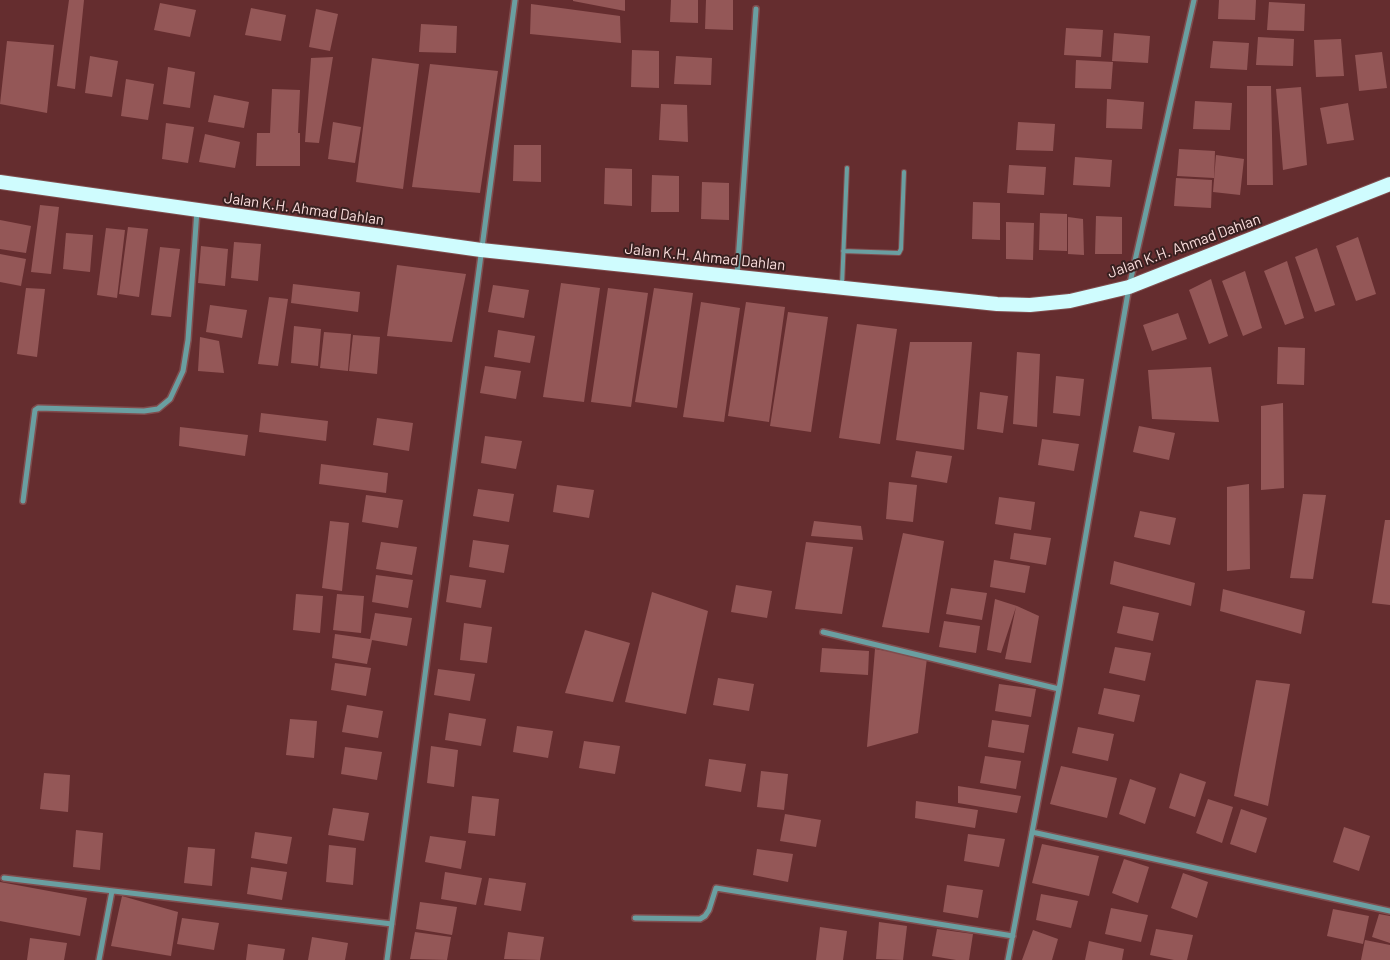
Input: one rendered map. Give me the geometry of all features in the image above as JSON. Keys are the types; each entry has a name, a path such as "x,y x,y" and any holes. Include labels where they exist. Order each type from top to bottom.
{"highway":[{"name":"Jalan K.H. Ahmad Dahlan","path":"0,182 481,250 997,304 1030,305 1070,301 1129,286 1390,184"}],"street":[{"path":"388,960 515,0"},
{"path":"1008,960 1059,689 1129,286 1194,0"},
{"path":"737,276 756,8"},
{"path":"23,501 35,410 38,408 144,412 158,410 170,400 183,371 188,340 197,210"},
{"path":"823,632 1059,689"},
{"path":"1032,832 1390,911"},
{"path":"4,878 392,924"},
{"path":"635,918 700,919 709,910 716,888 1013,936"},
{"path":"99,960 112,891"}],"lane":[{"path":"842,287 846,168"},
{"path":"843,251 899,253 901,249 904,172"}],"building":[{"path":"69,0 84,0 75,89 57,86"},
{"path":"625,0 625,11 573,1"},
{"path":"671,0 698,0 698,23 670,22"},
{"path":"706,0 733,0 733,30 705,29"},
{"path":"1219,0 1256,0 1255,20 1218,19"},
{"path":"1269,2 1305,4 1304,31 1267,30"},
{"path":"160,3 196,10 190,37 154,30"},
{"path":"531,4 620,16 621,43 530,34"},
{"path":"251,8 286,15 281,41 245,35"},
{"path":"316,9 338,14 330,51 309,47"},
{"path":"421,24 457,26 456,53 419,52"},
{"path":"1066,28 1103,30 1101,57 1064,55"},
{"path":"1114,33 1150,36 1148,63 1112,61"},
{"path":"1258,37 1294,39 1293,66 1256,65"},
{"path":"1341,39 1344,76 1316,77 1314,40"},
{"path":"7,41 54,45 47,113 0,104"},
{"path":"1213,41 1249,43 1247,70 1210,68"},
{"path":"632,50 659,51 659,88 631,87"},
{"path":"1382,52 1387,88 1359,91 1355,55"},
{"path":"90,56 118,61 112,97 85,93"},
{"path":"676,56 712,58 711,85 674,84"},
{"path":"333,57 319,143 305,142 311,58"},
{"path":"372,58 419,64 403,189 356,182"},
{"path":"1076,60 1113,62 1111,89 1075,88"},
{"path":"430,64 498,71 480,193 412,187"},
{"path":"168,67 195,72 190,108 163,104"},
{"path":"126,79 154,84 148,120 121,116"},
{"path":"1247,86 1271,86 1273,185 1247,185"},
{"path":"1301,87 1307,165 1283,170 1276,89"},
{"path":"272,89 300,90 298,133 300,133 300,166 256,166 257,133 270,133"},
{"path":"214,95 249,102 244,128 208,122"},
{"path":"1107,99 1144,102 1142,129 1106,128"},
{"path":"1195,101 1232,103 1230,130 1193,129"},
{"path":"1348,103 1354,140 1327,144 1320,108"},
{"path":"661,104 687,105 688,142 659,140"},
{"path":"333,122 361,127 355,163 328,159"},
{"path":"1018,122 1055,124 1053,151 1016,150"},
{"path":"166,123 194,127 188,163 162,159"},
{"path":"205,134 240,142 235,168 199,162"},
{"path":"514,145 541,145 541,182 513,181"},
{"path":"1179,149 1215,151 1214,178 1177,176"},
{"path":"1216,155 1244,159 1240,195 1213,192"},
{"path":"1075,157 1112,160 1110,187 1073,185"},
{"path":"1009,165 1046,167 1044,195 1007,193"},
{"path":"605,168 632,169 632,206 604,204"},
{"path":"652,175 679,176 679,212 651,212"},
{"path":"1176,178 1212,180 1211,208 1174,206"},
{"path":"702,182 729,183 729,220 701,219"},
{"path":"973,202 1000,203 1000,240 972,239"},
{"path":"40,205 59,207 51,274 31,272"},
{"path":"1040,213 1067,214 1067,251 1039,250"},
{"path":"1096,216 1122,217 1122,254 1095,254"},
{"path":"1068,217 1083,219 1084,255 1068,254"},
{"path":"0,220 31,226 26,253 0,249"},
{"path":"1006,222 1034,223 1033,260 1006,259"},
{"path":"128,227 148,229 139,297 119,294"},
{"path":"106,228 125,230 117,298 97,295"},
{"path":"66,233 93,235 90,272 63,269"},
{"path":"1358,237 1376,294 1356,301 1336,246"},
{"path":"234,242 261,244 258,281 231,278"},
{"path":"201,246 228,249 225,286 198,283"},
{"path":"160,247 180,249 171,317 151,315"},
{"path":"1317,248 1335,305 1315,312 1295,257"},
{"path":"0,254 26,259 21,286 0,282"},
{"path":"1287,261 1304,318 1285,325 1264,271"},
{"path":"397,265 466,274 452,342 387,336"},
{"path":"1245,271 1262,328 1243,336 1222,281"},
{"path":"1211,279 1228,336 1209,344 1189,290"},
{"path":"561,283 600,288 584,402 543,397"},
{"path":"293,284 360,292 358,312 291,303"},
{"path":"493,285 529,290 524,318 488,312"},
{"path":"26,288 45,289 37,357 17,354"},
{"path":"608,288 648,293 631,407 591,402"},
{"path":"654,288 693,293 677,408 635,402"},
{"path":"269,297 288,299 278,366 258,364"},
{"path":"701,302 740,308 724,422 683,417"},
{"path":"746,302 785,307 769,422 728,416"},
{"path":"210,305 247,310 242,338 206,332"},
{"path":"788,312 828,317 811,432 770,426"},
{"path":"1178,313 1187,339 1152,351 1143,325"},
{"path":"857,324 897,329 880,444 839,438"},
{"path":"294,326 321,329 318,366 291,363"},
{"path":"498,330 535,336 530,363 494,357"},
{"path":"324,332 351,334 348,371 320,368"},
{"path":"353,335 380,337 377,374 349,371"},
{"path":"200,337 219,341 224,373 198,371"},
{"path":"910,342 972,342 964,450 896,440"},
{"path":"1278,347 1305,348 1304,385 1277,384"},
{"path":"1017,352 1040,354 1037,427 1013,424"},
{"path":"485,366 521,371 516,399 480,393"},
{"path":"1211,367 1219,422 1152,419 1148,370"},
{"path":"1056,376 1084,379 1080,416 1053,413"},
{"path":"980,392 1008,396 1003,433 977,429"},
{"path":"1283,403 1284,488 1261,490 1261,406"},
{"path":"261,413 328,421 326,441 259,432"},
{"path":"377,418 413,423 409,451 373,445"},
{"path":"1139,426 1175,433 1169,460 1133,452"},
{"path":"180,427 248,435 245,456 179,446"},
{"path":"485,436 522,441 516,469 481,463"},
{"path":"1042,439 1079,444 1074,471 1038,465"},
{"path":"916,451 952,456 947,483 911,477"},
{"path":"321,464 388,473 386,493 319,484"},
{"path":"889,482 917,485 913,522 886,519"},
{"path":"1249,484 1250,569 1227,571 1227,487"},
{"path":"557,485 594,490 589,518 553,512"},
{"path":"478,489 514,494 509,522 473,516"},
{"path":"1303,494 1326,495 1313,579 1290,578"},
{"path":"366,495 403,500 398,528 362,522"},
{"path":"999,497 1035,502 1031,530 995,524"},
{"path":"1140,511 1176,518 1170,545 1134,537"},
{"path":"1385,520 1390,520 1390,605 1372,603"},
{"path":"330,521 349,523 342,591 322,588"},
{"path":"814,521 861,526 863,540 811,536"},
{"path":"903,533 944,541 929,633 882,627"},
{"path":"1014,533 1051,538 1046,565 1010,559"},
{"path":"473,540 509,545 504,573 469,567"},
{"path":"381,542 417,547 412,575 376,569"},
{"path":"806,542 853,547 842,614 795,609"},
{"path":"994,560 1030,566 1025,593 990,587"},
{"path":"1114,561 1195,583 1191,606 1110,584"},
{"path":"376,575 413,580 408,608 372,602"},
{"path":"450,575 486,580 481,608 446,602"},
{"path":"736,585 772,591 767,618 731,612"},
{"path":"951,588 987,593 982,620 946,614"},
{"path":"1223,589 1305,611 1301,634 1220,611"},
{"path":"652,592 708,611 686,714 625,702"},
{"path":"296,594 323,596 320,633 293,630"},
{"path":"337,594 364,596 361,633 333,630"},
{"path":"995,599 1017,606 1039,616 1031,663 1005,659 1016,607 1001,653 987,650"},
{"path":"1123,606 1159,613 1153,641 1117,633"},
{"path":"375,613 412,618 407,646 372,640 367,664 332,658 335,634 370,639"},
{"path":"944,621 980,626 976,653 939,647"},
{"path":"464,623 492,627 487,663 460,660"},
{"path":"585,630 630,643 613,702 565,693"},
{"path":"1115,647 1151,653 1145,681 1109,673"},
{"path":"822,648 869,651 868,675 820,672"},
{"path":"875,649 927,658 918,733 867,747"},
{"path":"335,663 371,668 366,696 331,690"},
{"path":"438,669 475,674 470,701 434,695"},
{"path":"718,678 754,684 749,711 713,705"},
{"path":"1256,680 1290,684 1268,806 1234,796"},
{"path":"999,684 1036,689 1031,717 995,711"},
{"path":"1104,688 1140,695 1134,722 1098,714"},
{"path":"347,705 383,711 378,738 342,732"},
{"path":"449,713 486,719 481,746 445,740"},
{"path":"290,719 317,721 314,758 286,755"},
{"path":"992,720 1029,725 1024,753 988,747"},
{"path":"517,726 553,731 548,758 513,752"},
{"path":"1078,727 1114,734 1108,761 1072,753"},
{"path":"584,741 620,746 615,774 579,768"},
{"path":"431,746 458,750 454,787 427,783"},
{"path":"345,747 382,752 377,780 341,774"},
{"path":"985,756 1021,761 1016,789 980,783"},
{"path":"709,759 746,764 741,792 705,786"},
{"path":"1061,766 1117,778 1107,818 1050,804"},
{"path":"761,771 788,774 784,810 757,807"},
{"path":"44,773 70,775 68,812 40,809"},
{"path":"1180,773 1206,782 1195,817 1169,808"},
{"path":"1130,779 1156,788 1145,824 1119,814"},
{"path":"958,786 1021,796 1017,813 958,803"},
{"path":"472,796 499,799 495,836 468,833"},
{"path":"1208,799 1233,807 1222,843 1196,833"},
{"path":"916,801 978,810 975,828 915,818"},
{"path":"333,808 369,813 364,841 328,835"},
{"path":"1241,809 1267,818 1256,853 1230,844"},
{"path":"785,814 821,820 816,847 780,841"},
{"path":"1344,827 1370,836 1359,871 1333,862"},
{"path":"76,830 103,833 100,870 73,867"},
{"path":"255,832 292,837 287,864 251,858"},
{"path":"968,834 1005,839 999,867 964,861"},
{"path":"430,836 466,841 461,869 425,862"},
{"path":"1042,844 1099,856 1089,896 1032,883"},
{"path":"329,845 356,848 353,885 326,882"},
{"path":"188,847 215,849 212,886 184,883"},
{"path":"757,849 793,854 788,882 753,875"},
{"path":"1124,859 1149,867 1138,903 1112,893"},
{"path":"251,867 287,872 282,900 247,894"},
{"path":"445,872 482,878 476,905 441,899"},
{"path":"1183,873 1208,882 1197,918 1171,908"},
{"path":"489,878 526,883 521,911 484,905"},
{"path":"0,882 87,898 80,936 0,921"},
{"path":"947,885 983,890 978,918 943,912"},
{"path":"1041,894 1078,901 1071,928 1036,920"},
{"path":"122,896 178,912 171,956 111,946"},
{"path":"420,902 457,907 452,935 416,929"},
{"path":"1111,908 1148,915 1141,942 1105,934"},
{"path":"1333,909 1369,916 1363,944 1327,936"},
{"path":"1379,914 1390,916 1390,943 1372,937"},
{"path":"182,918 219,923 214,950 177,944"},
{"path":"879,922 907,926 903,960 876,959"},
{"path":"820,927 847,931 843,960 816,960"},
{"path":"937,929 973,934 969,960 932,956"},
{"path":"1156,929 1193,935 1187,960 1174,960 1150,955"},
{"path":"1033,930 1058,939 1052,960 1022,960"},
{"path":"415,932 451,937 447,960 410,959"},
{"path":"508,932 544,937 540,960 504,959"},
{"path":"312,937 348,943 345,960 308,960"},
{"path":"30,938 67,943 64,960 27,960"},
{"path":"1365,940 1390,945 1390,960 1361,960"},
{"path":"1089,941 1124,949 1122,960 1085,960"},
{"path":"248,944 285,949 283,960 246,960"}]}
